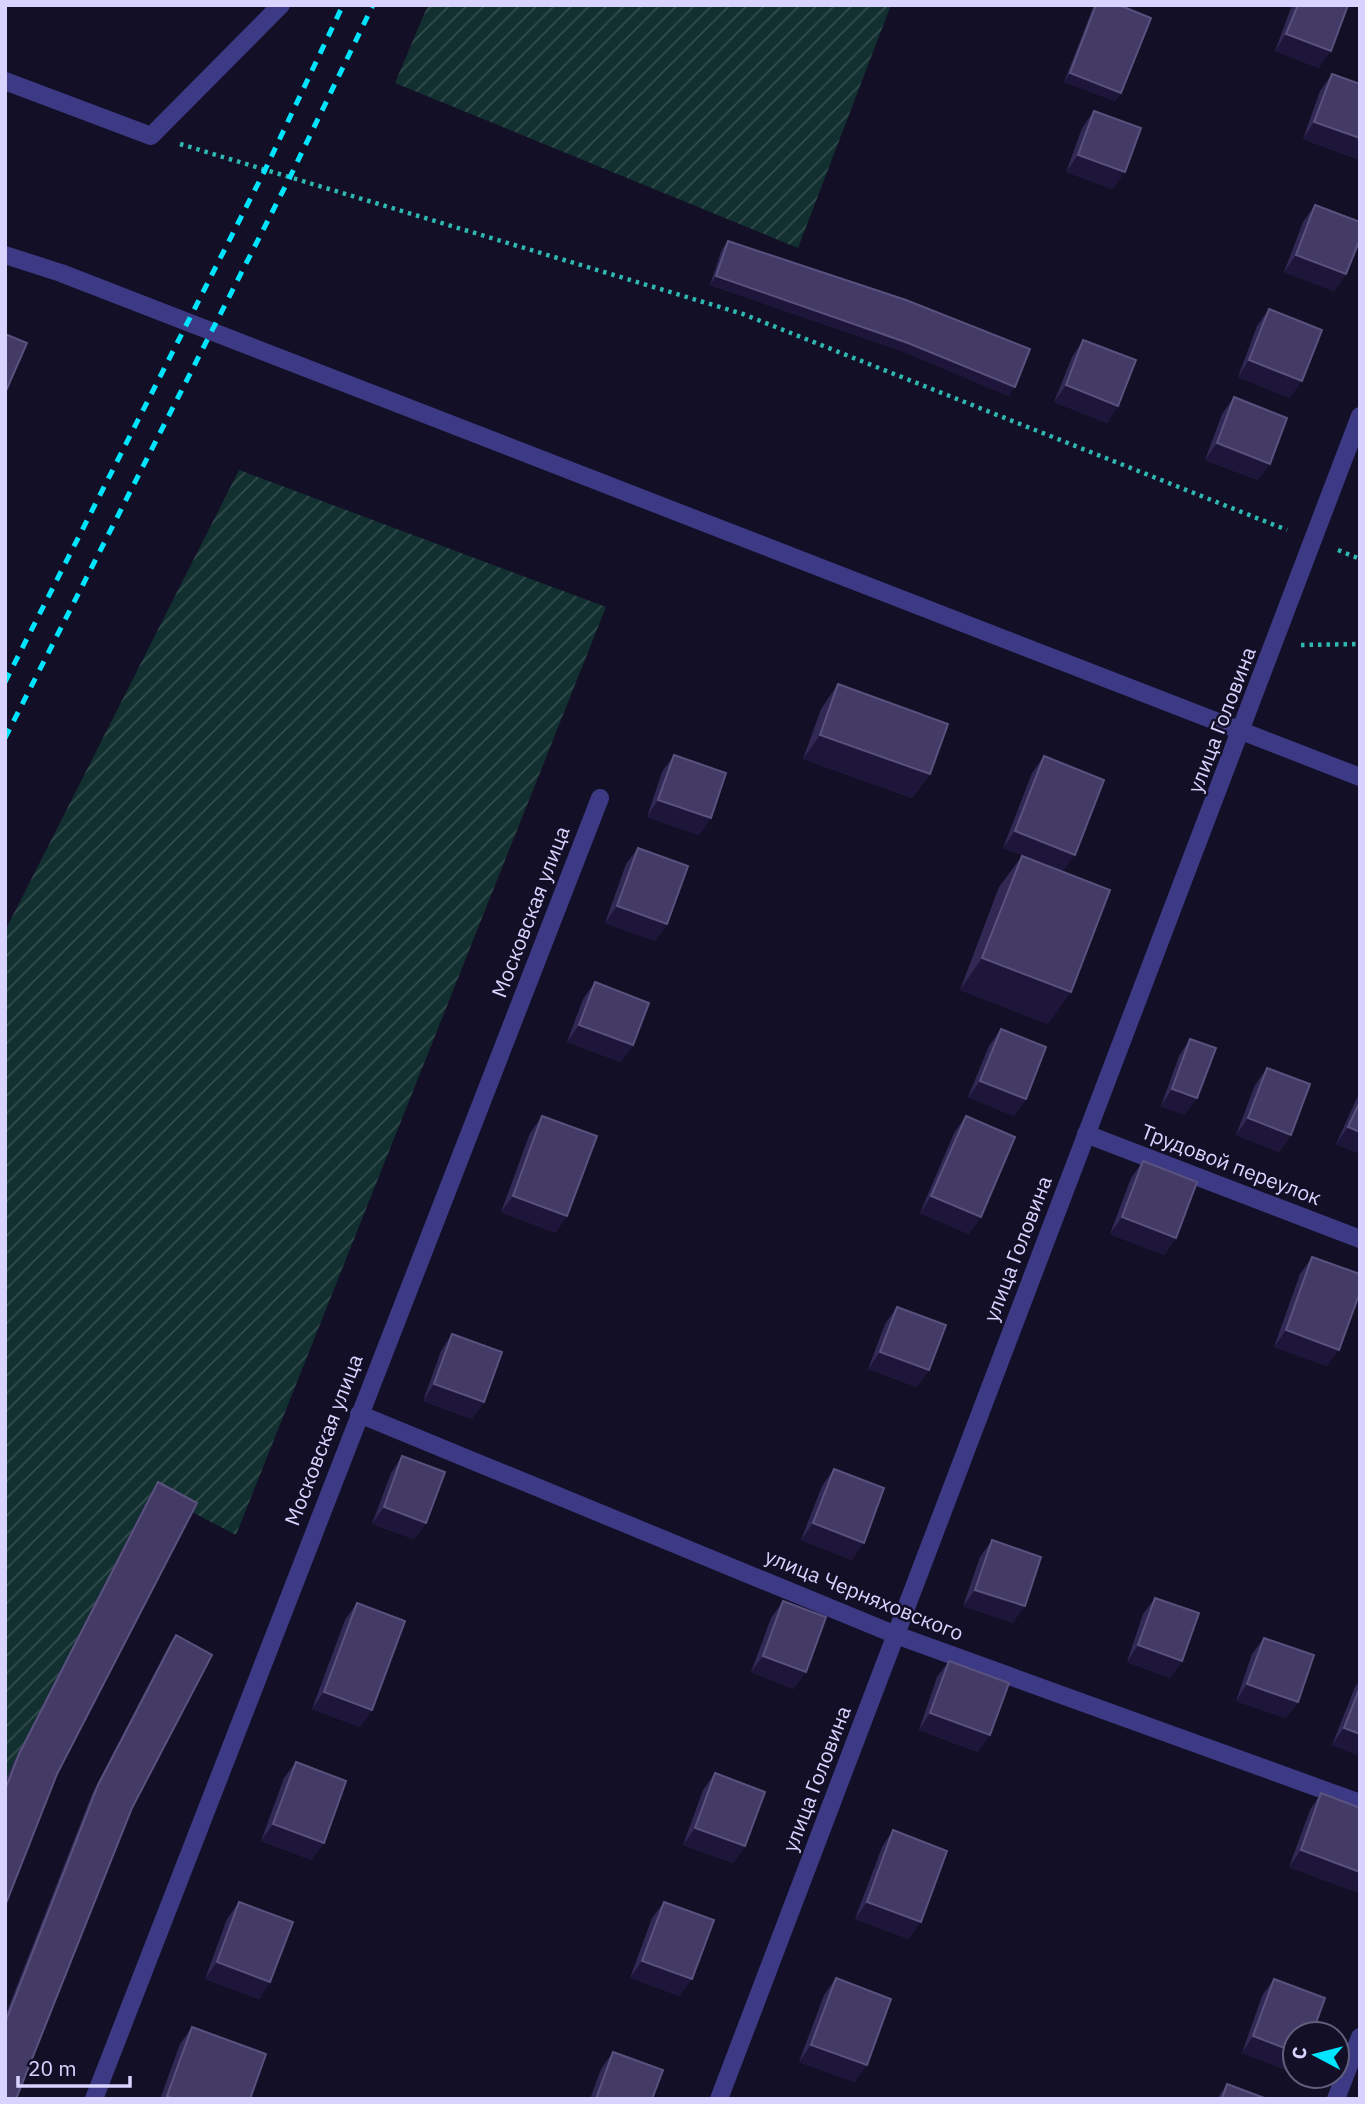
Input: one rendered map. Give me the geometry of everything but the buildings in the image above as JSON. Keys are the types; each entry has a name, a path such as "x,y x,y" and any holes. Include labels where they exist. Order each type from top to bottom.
{"street":[{"path":"5,81 151,136 281,5"},
{"path":"5,247 61,273"},
{"path":"5,255 61,273 1360,777"},
{"name":"улица Головина","path":"719,2099 1360,416"},
{"name":"Московская улица","path":"94,2099 600,798"},
{"name":"Трудовой переулок","path":"1086,1134 1360,1239"},
{"name":"улица Черняховского","path":"359,1414 896,1634 1360,1803"},
{"path":"1336,2099 1360,2037"}],"path":[{"path":"151,136 743,314 1360,559"},
{"path":"1275,645 1360,644"}],"green space":[{"path":"428,5 891,5 798,248 395,83"},
{"path":"239,470 606,607 236,1535 152,1491 5,1783 5,931"}],"railway":[{"path":"5,682 265,170 343,5"},
{"path":"5,738 290,177 373,5"}]}
